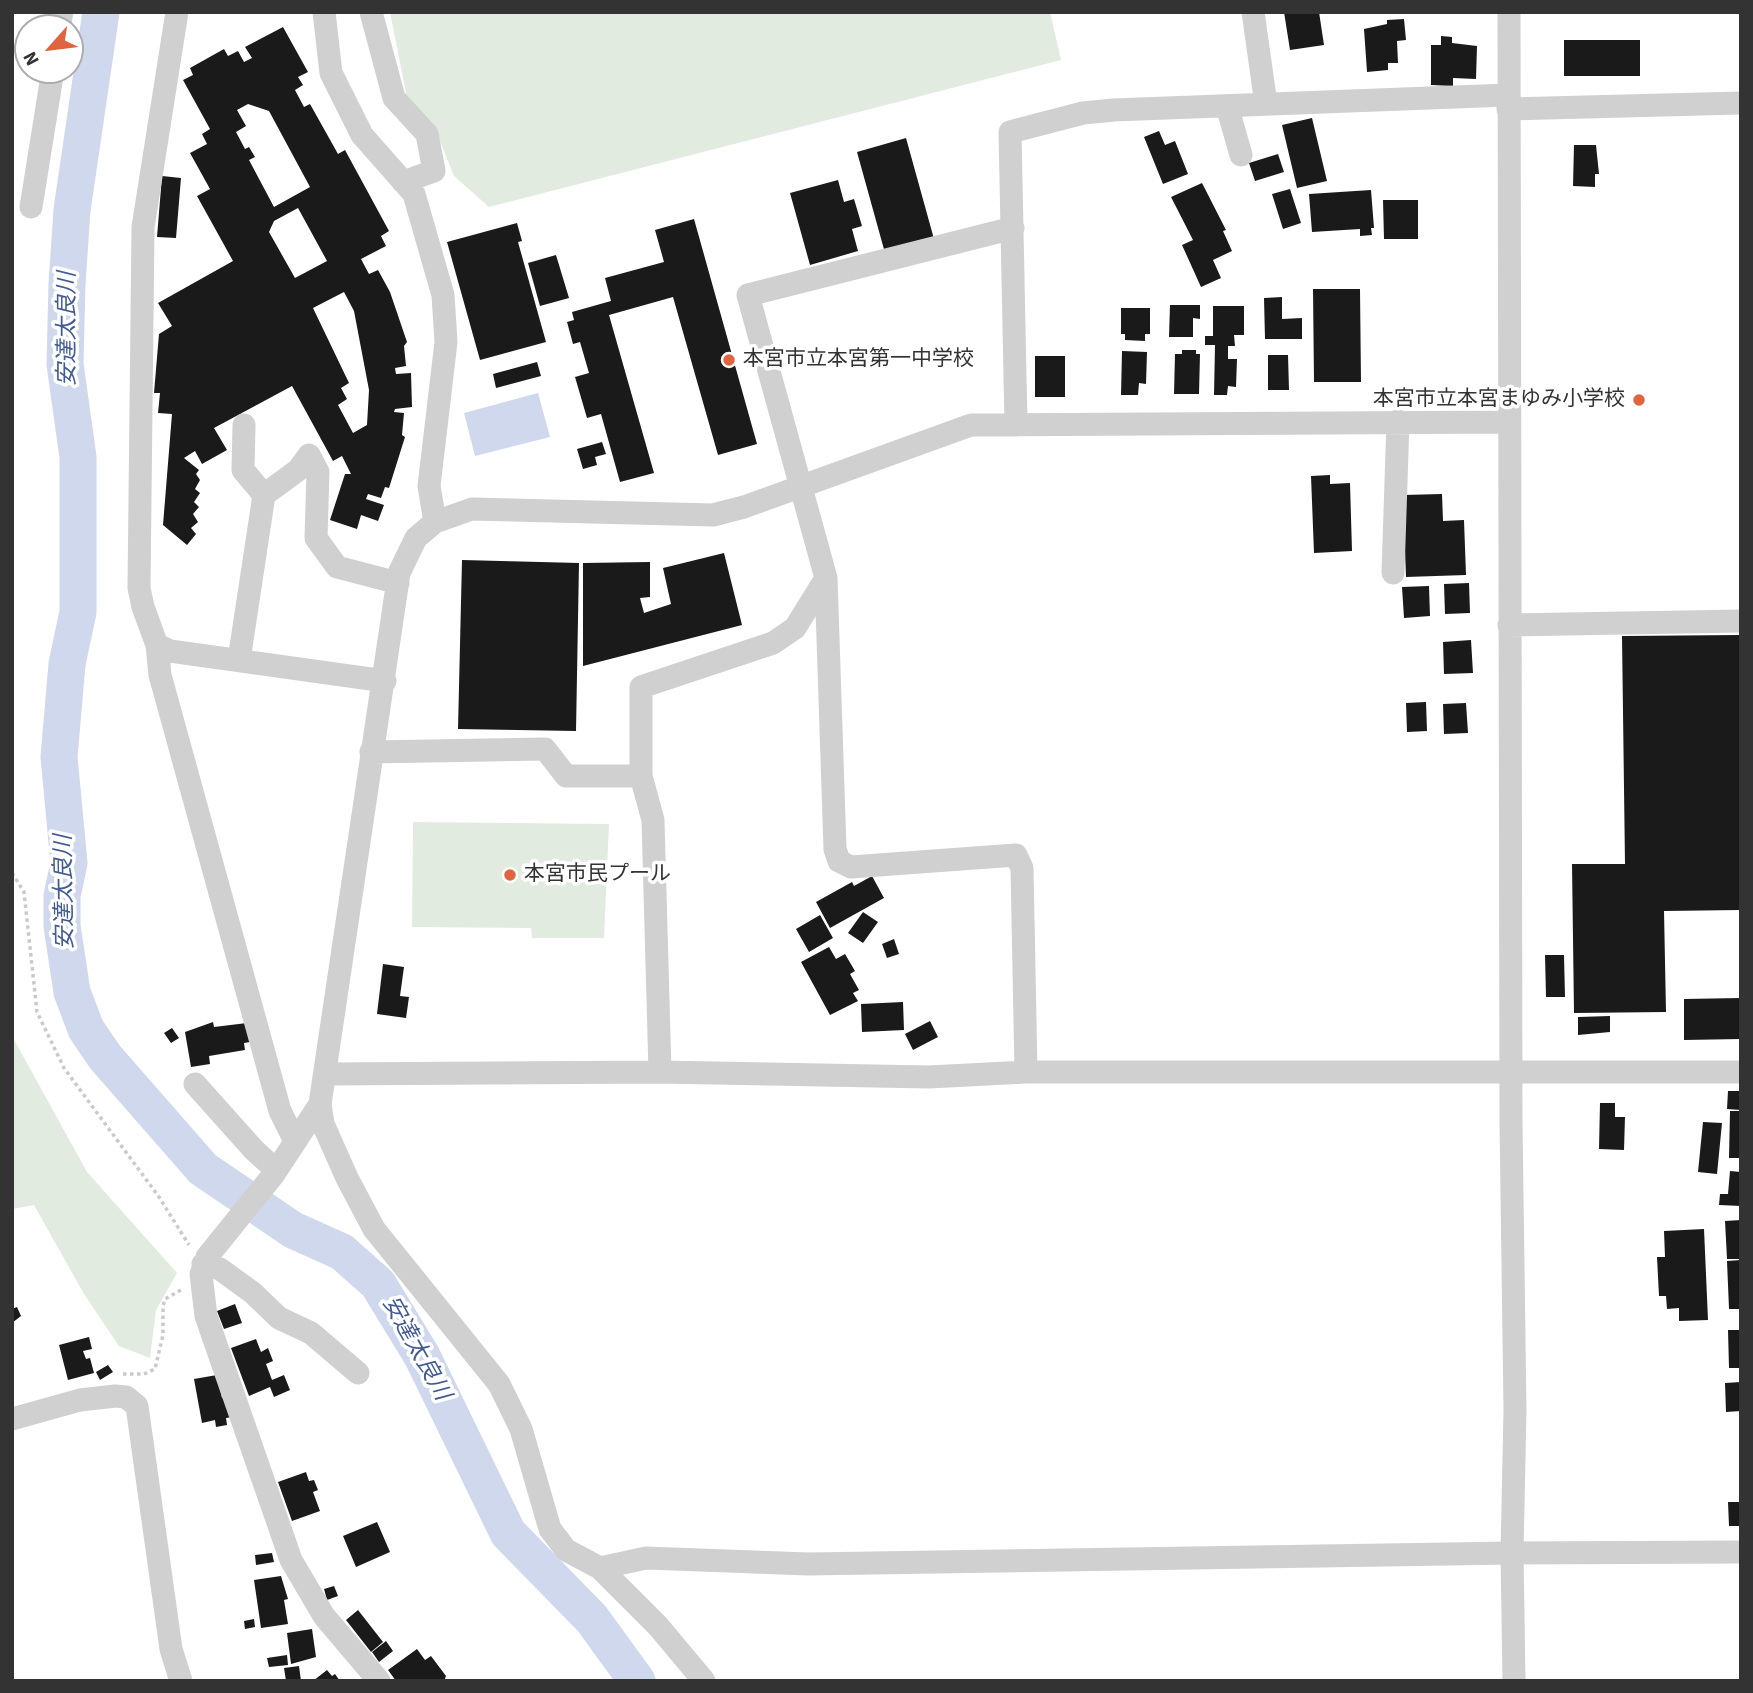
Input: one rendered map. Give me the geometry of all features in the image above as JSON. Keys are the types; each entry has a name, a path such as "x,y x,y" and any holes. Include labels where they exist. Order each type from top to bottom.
{"street":[{"path":"177,12 143,227 139,588 156,645 160,675 281,1111 295,1140"},
{"path":"324,12 331,73 362,135 414,194 421,210 446,317 441,393 429,486 435,522"},
{"path":"371,12 394,97 427,134 432,158 434,171 402,182"},
{"path":"1252,12 1266,104"},
{"path":"1509,12 1508,422 1515,1410 1512,1553 1514,1681"},
{"path":"31,207 51,84"},
{"path":"1016,425 1010,132 1083,113 1266,104 1741,103"},
{"path":"1227,106 1241,155"},
{"path":"1013,228 748,295 826,578 835,849 839,861 851,867 1016,855 1022,868 1026,1072"},
{"path":"1393,573 1398,421"},
{"path":"704,1681 658,1626 600,1568 566,1550 550,1529 522,1429 499,1384 374,1229 346,1178 323,1124 320,1104 371,752 385,681 398,583 404,558 416,538 435,522 472,509 713,515 971,425 1508,422"},
{"path":"244,425 243,470 264,495"},
{"path":"239,660 264,495 298,470 309,455 318,471 316,538 337,567 398,583"},
{"path":"660,1072 653,820 641,776 641,687 774,643 795,628 826,578"},
{"path":"1509,625 1741,621"},
{"path":"156,645 170,651 385,681"},
{"path":"371,752 545,749 566,776 641,776"},
{"path":"325,1074 660,1072 929,1077 1026,1072 1741,1072"},
{"path":"195,1084 275,1172"},
{"path":"320,1104 275,1172 204,1265 206,1316 291,1560 324,1616 379,1681"},
{"path":"204,1265 220,1269 253,1293 279,1318 311,1333 358,1374"},
{"path":"12,1419 80,1400 115,1396 126,1397 137,1406 171,1648 181,1681"},
{"path":"600,1568 646,1558 808,1564 1741,1552"}],"path":[{"path":"12,873 24,892 37,1012 64,1068 159,1197 204,1265 165,1299 163,1335 155,1369 145,1374 120,1375 118,1379"}],"shaded area":[{"path":"390,12 1050,12 1061,60 489,207 454,176 436,131 407,98"},
{"name":"本宮市民プール","path":"413,822 609,824 604,938 532,938 531,928 412,927"},
{"path":"12,1036 87,1172 177,1273 156,1310 150,1358 119,1346 84,1294 34,1205 12,1209"}],"water":[{"path":"538,393 550,437 475,456 464,413"}],"building":[{"path":"1284,12 1319,12 1324,45 1290,50"},
{"path":"1404,19 1406,40 1397,41 1398,63 1388,63 1388,70 1367,72 1364,29 1387,24 1387,20"},
{"path":"283,27 308,72 298,77 303,85 295,90 304,107 310,104 338,154 345,150 389,231 381,236 386,246 361,259 369,274 378,270 390,292 407,342 404,346 406,366 395,368 396,374 411,373 412,407 395,409 394,412 404,413 402,435 405,437 389,488 385,487 381,498 368,494 366,499 384,505 378,521 361,515 357,529 330,520 345,474 351,474 342,456 333,461 292,386 214,428 227,450 202,464 195,451 184,458 199,470 196,474 200,480 195,489 200,493 194,502 199,507 193,514 198,522 191,528 196,534 187,545 163,525 172,414 158,413 160,393 154,393 159,334 172,326 158,303 233,261 197,196 210,189 190,153 207,144 202,134 210,129 183,80 193,75 190,68 224,49 228,56 238,51 244,62 252,58 245,47","holes":["248,104 269,111 310,187 274,207 249,160 255,157 249,147 245,149 236,132 246,126 237,110","298,208 327,261 295,278 269,232 274,221","344,292 354,311 369,390 367,425 353,433 338,405 347,399 341,388 349,383 313,308"]},
{"path":"1441,36 1452,37 1452,43 1477,46 1476,79 1453,78 1453,86 1431,85 1431,45 1441,45"},
{"path":"1564,40 1640,40 1640,76 1564,76"},
{"path":"1312,118 1327,181 1297,188 1282,125"},
{"path":"1159,131 1165,145 1175,141 1188,174 1163,184 1144,137"},
{"path":"906,138 934,239 885,253 857,152"},
{"path":"1574,145 1596,145 1599,174 1595,174 1595,187 1573,186"},
{"path":"1278,154 1284,172 1255,181 1249,163"},
{"path":"162,176 181,178 176,238 157,237"},
{"path":"838,180 844,202 854,199 862,226 852,229 858,251 810,265 790,193"},
{"path":"1202,183 1226,230 1223,231 1232,251 1213,260 1221,278 1201,287 1182,245 1193,240 1171,197"},
{"path":"1290,189 1301,223 1283,229 1272,194"},
{"path":"1371,190 1374,228 1371,228 1372,235 1360,236 1360,229 1312,232 1309,194"},
{"path":"1383,200 1418,200 1418,239 1384,239"},
{"path":"694,219 757,444 718,455 673,297 609,315 654,473 620,482 601,414 587,418 575,377 589,373 580,342 573,344 567,322 574,320 572,312 611,301 605,278 664,262 655,230"},
{"path":"517,223 522,241 518,242 546,342 480,360 447,242"},
{"path":"556,255 569,298 540,306 528,263"},
{"path":"1313,289 1360,289 1361,382 1314,382"},
{"path":"1282,297 1282,319 1302,318 1302,339 1265,339 1264,298"},
{"path":"1170,305 1200,305 1200,319 1193,318 1193,337 1169,337"},
{"path":"1213,306 1244,306 1244,335 1234,335 1235,346 1228,346 1228,359 1237,359 1236,387 1228,386 1227,395 1214,395 1215,345 1205,345 1205,336 1213,336"},
{"path":"1121,308 1150,308 1150,334 1145,334 1145,341 1125,340 1125,334 1121,334"},
{"path":"1182,350 1196,350 1196,354 1200,354 1199,394 1174,394 1175,354 1182,354"},
{"path":"1122,351 1147,352 1146,384 1139,383 1138,395 1121,395"},
{"path":"1268,355 1288,355 1289,390 1268,390"},
{"path":"1035,356 1065,356 1065,397 1035,397"},
{"path":"537,362 541,376 496,388 493,374"},
{"path":"602,442 606,454 595,457 597,465 583,469 577,449"},
{"path":"1330,475 1330,484 1350,483 1352,551 1314,553 1311,476"},
{"path":"1442,494 1443,521 1464,520 1466,575 1406,577 1403,495"},
{"path":"724,553 742,625 583,666 583,563 650,562 650,597 640,598 644,613 671,604 663,568"},
{"path":"462,560 579,563 576,731 458,729"},
{"path":"1469,583 1470,613 1445,614 1444,584"},
{"path":"1429,586 1430,616 1404,618 1402,587"},
{"path":"1741,635 1741,910 1664,911 1666,1012 1574,1013 1572,864 1625,864 1622,636"},
{"path":"1471,640 1473,673 1444,674 1443,642"},
{"path":"1426,702 1427,731 1407,732 1406,703"},
{"path":"1466,703 1468,733 1444,734 1443,704"},
{"path":"872,876 884,898 830,928 816,902 852,882 854,886"},
{"path":"863,912 878,922 863,943 848,933"},
{"path":"820,915 833,938 809,952 796,929"},
{"path":"894,939 899,954 887,958 882,944"},
{"path":"829,947 836,959 845,954 855,971 850,974 859,990 853,993 858,1001 830,1015 801,962"},
{"path":"1545,955 1564,955 1565,997 1546,997"},
{"path":"383,964 404,967 400,996 409,997 406,1018 377,1014"},
{"path":"1741,998 1741,1039 1684,1040 1684,999"},
{"path":"903,1002 904,1030 862,1032 861,1004"},
{"path":"1610,1016 1610,1032 1578,1035 1578,1017"},
{"path":"930,1021 938,1037 913,1050 905,1034"},
{"path":"213,1022 214,1027 247,1023 250,1042 244,1043 245,1050 209,1056 210,1064 191,1067 185,1032"},
{"path":"172,1028 179,1038 171,1043 164,1033"},
{"path":"1728,1091 1741,1091 1741,1110 1727,1109"},
{"path":"1600,1103 1615,1103 1615,1117 1625,1117 1624,1150 1599,1149"},
{"path":"1730,1111 1741,1111 1741,1158 1729,1158"},
{"path":"1703,1122 1722,1123 1717,1174 1698,1172"},
{"path":"1730,1171 1741,1172 1741,1206 1719,1205 1720,1194 1728,1194"},
{"path":"1741,1220 1741,1259 1727,1259 1725,1221"},
{"path":"1704,1229 1708,1320 1679,1321 1679,1308 1667,1309 1666,1296 1659,1296 1657,1257 1665,1257 1664,1231"},
{"path":"1741,1260 1741,1309 1729,1309 1727,1261"},
{"path":"235,1304 242,1323 224,1329 217,1311"},
{"path":"17,1307 21,1316 12,1323 12,1309"},
{"path":"1728,1330 1741,1330 1741,1368 1729,1368"},
{"path":"89,1337 92,1349 83,1351 86,1359 90,1358 94,1373 68,1380 59,1345"},
{"path":"256,1339 261,1352 268,1348 273,1361 266,1364 272,1380 284,1375 290,1390 274,1397 270,1387 249,1396 231,1348"},
{"path":"108,1365 113,1372 100,1380 96,1372"},
{"path":"217,1375 222,1398 229,1396 233,1417 226,1418 227,1425 216,1427 215,1420 202,1423 194,1379"},
{"path":"1741,1382 1741,1411 1726,1412 1725,1383"},
{"path":"306,1472 309,1481 314,1480 318,1490 313,1492 320,1511 292,1521 278,1482"},
{"path":"1728,1502 1741,1502 1741,1526 1729,1526"},
{"path":"377,1522 390,1552 356,1567 343,1536"},
{"path":"272,1553 274,1562 256,1565 255,1555"},
{"path":"281,1576 288,1599 284,1600 288,1624 261,1628 254,1580"},
{"path":"334,1586 338,1596 327,1600 324,1589"},
{"path":"358,1610 383,1642 371,1652 346,1620"},
{"path":"254,1619 255,1627 245,1629 244,1621"},
{"path":"312,1629 316,1657 291,1664 287,1633"},
{"path":"386,1641 393,1651 379,1662 372,1652"},
{"path":"417,1649 425,1660 431,1656 446,1676 444,1681 396,1681 388,1670"},
{"path":"287,1655 288,1665 269,1667 267,1658"},
{"path":"299,1666 301,1681 286,1681 284,1668"},
{"path":"327,1670 332,1676 335,1674 340,1681 313,1681"}],"waterway":[{"name":"安達太良川","path":"101,12 72,210 67,284 65,364 78,457 78,612 67,664 59,757 69,863 62,896 62,926 72,992 86,1029 105,1057 203,1169 293,1230 342,1252 378,1284 422,1356 508,1533 592,1619 637,1681"}],"place":[{"name":"本宮市立本宮第一中学校","path":"729,360"},
{"name":"本宮市立本宮まゆみ小学校","path":"1639,400"},
{"name":"本宮市民プール","path":"510,875"}]}
